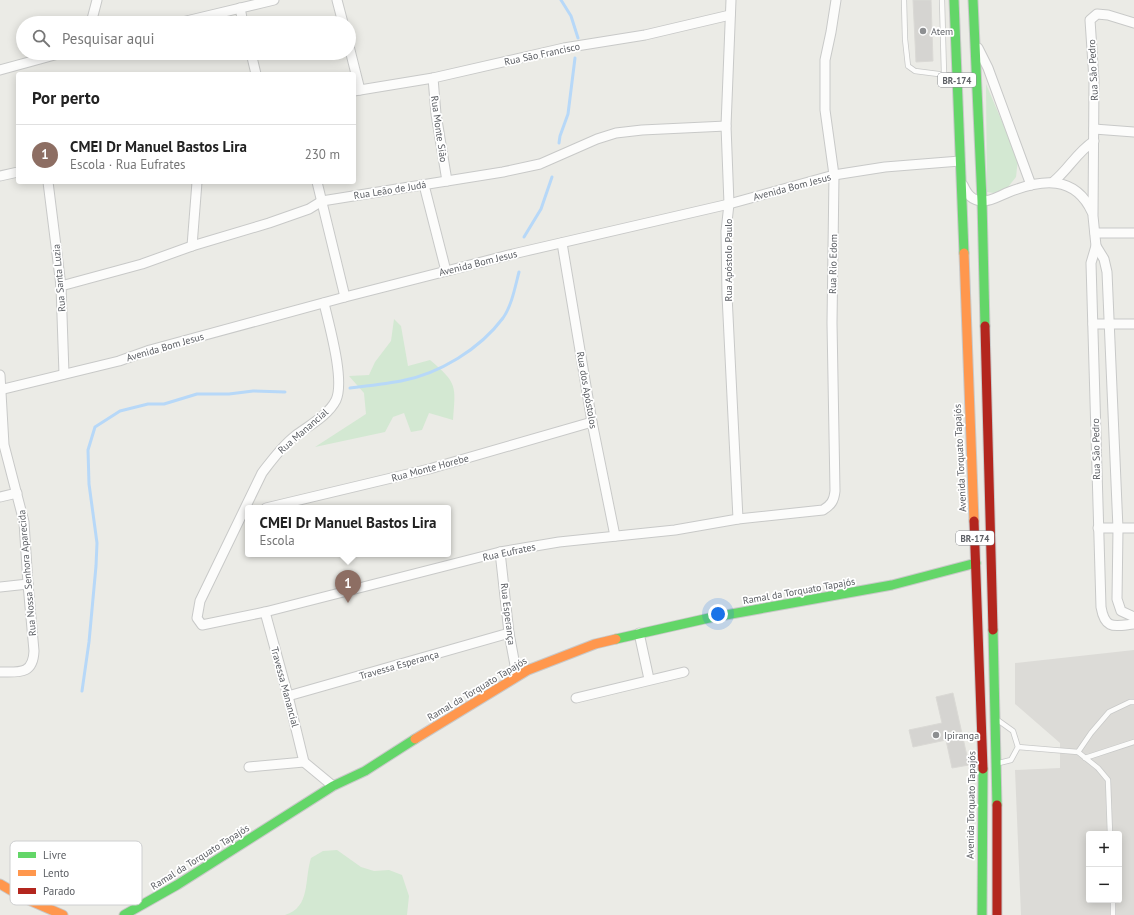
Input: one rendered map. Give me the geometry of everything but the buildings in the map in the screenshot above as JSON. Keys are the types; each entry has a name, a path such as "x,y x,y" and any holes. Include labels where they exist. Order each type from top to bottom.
{"main road":[{"name":"Avenida Torquato Tapajós","path":"954,0 983,763 981,847 982,915"},
{"name":"BR-174","path":"973,0 982,201 986,417 996,719 997,915"},
{"name":"Ramal da Torquato Tapajós","path":"142,905 177,885 333,786 365,771 528,670 589,646 639,633 709,618 892,585 976,564"},
{"path":"0,884 10,890"},
{"path":"40,905 63,915"},
{"name":"Ramal da Torquato Tapajós","path":"124,915 142,905"}],"street":[{"path":"93,16 98,0"},
{"path":"229,0 240,16"},
{"path":"207,16 274,0"},
{"path":"337,0 341,16"},
{"name":"Rua Apóstolo Paulo","path":"731,0 726,126 729,204 726,231 727,295 738,519"},
{"name":"Rua Rio Edom","path":"809,512 823,510 831,505 834,498 832,323 834,175 825,110 825,60 836,0"},
{"name":"Rua São Pedro","path":"1133,619 1112,626 1104,620 1101,607 1091,263 1096,246 1093,216 1094,129 1090,20 1097,14 1108,15 1134,23"},
{"name":"Rua São Francisco","path":"357,90 433,78 564,48 645,36 730,15"},
{"path":"975,42 990,75 1031,185"},
{"path":"0,70 21,70 45,60"},
{"path":"252,60 255,72"},
{"path":"352,60 354,72"},
{"name":"Rua Monte Sião","path":"433,78 436,114 447,181"},
{"name":"Rua Leão de Judá","path":"61,286 142,264 192,246 309,209 322,201 503,172 540,164 597,139 616,133 642,130 726,126"},
{"path":"1094,129 1134,132"},
{"path":"1053,182 1062,175 1078,153 1094,141"},
{"name":"Avenida Bom Jesus","path":"1,390 119,361 150,350 345,297 446,271 729,204 834,175 885,167 960,161"},
{"path":"0,176 16,172"},
{"path":"961,181 971,197 982,201 988,201 1031,185 1053,182 1072,187 1078,191 1088,204 1093,216"},
{"name":"Rua Santa Luzia","path":"48,184 61,286 64,374"},
{"path":"192,246 197,184"},
{"path":"318,184 345,297"},
{"path":"424,185 446,271"},
{"path":"1095,233 1134,233"},
{"name":"Rua dos Apóstolos","path":"562,243 592,422 615,536"},
{"name":"Rua São Pedro","path":"1096,246 1106,266 1110,325 1118,529 1117,599 1119,607 1122,611 1133,619"},
{"name":"Rua Manancial","path":"248,505 262,473 276,454 294,437 320,418 337,399 338,370 324,303"},
{"path":"1093,324 1134,324"},
{"name":"Rua Nossa Senhora Aparecida","path":"0,375 4,445 24,522 34,659 27,670 0,672"},
{"name":"Rua Monte Horebe","path":"279,505 429,469 592,422"},
{"path":"0,497 17,493"},
{"name":"Rua Manancial","path":"215,624 200,624 197,613 210,578 245,511"},
{"name":"Rua Eufrates","path":"215,624 500,552 559,542 675,530 738,519 809,512"},
{"path":"1098,528 1134,528"},
{"name":"Rua Esperança","path":"500,552 509,633 517,676"},
{"path":"0,587 28,584"},
{"name":"Travessa Manancial","path":"264,612 288,696 304,762"},
{"name":"Travessa Esperança","path":"288,696 509,633"},
{"path":"639,633 649,679"},
{"path":"576,698 649,679 684,672"},
{"path":"249,767 304,762 333,786"}],"lane":[{"path":"904,0 905,38 908,66 915,71 957,77"},
{"path":"942,0 944,74"},
{"path":"1078,752 1091,733 1109,712 1130,702 1134,702"},
{"path":"996,719 1013,731 1018,747 1011,760 997,763"},
{"path":"1085,758 1134,742"},
{"path":"1018,747 1078,752 1085,758 1108,780 1110,831"},
{"path":"1113,903 1113,915"}],"shaded area":[{"path":"1134,650 1134,915 1021,915 1015,770 1060,768 1060,743 1015,704 1015,663"}],"green space":[{"path":"986,84 1018,159 1016,177 1008,187 994,193 987,192"},
{"path":"394,319 401,326 408,366 430,360 450,380 454,392 453,420 429,413 422,430 411,432 404,413 393,417 385,432 315,447 366,414 364,393 349,376 369,375 375,362 391,341"},
{"path":"337,850 361,867 374,871 389,870 402,875 409,896 407,915 285,915 299,906 303,899 311,858 323,851"}],"waterway":[{"path":"561,0 571,16 578,38"},
{"path":"559,143 568,114 575,58"},
{"path":"524,237 541,209 552,177"},
{"path":"350,388 415,378 430,373 471,350 483,340 503,318 511,302 519,272"},
{"path":"82,691 89,642 96,566 97,543 89,484 88,450 95,427 120,411 148,404 164,404 197,394 229,394 253,391 285,392"}],"traffic: fast":[{"path":"954,0 964,253"},
{"path":"973,0 982,201 985,326"},
{"path":"616,639 709,618 892,585 976,563"},
{"path":"993,630 997,805"},
{"path":"142,905 177,885 333,786 365,771 415,739"},
{"path":"982,915 983,769"},
{"path":"124,915 142,905"}],"traffic: slow":[{"path":"964,253 974,521"},
{"path":"415,739 528,670 595,644 616,639"},
{"path":"0,884 10,890"},
{"path":"40,905 63,915"}],"traffic: jam":[{"path":"985,326 993,630"},
{"path":"974,521 983,769"},
{"path":"997,805 997,915"}],"place":[{"name":"Atem","path":"923,31"},
{"name":"CMEI Dr Manuel Bastos Lira","path":"348,603"},
{"name":"Ipiranga","path":"936,735"}]}
